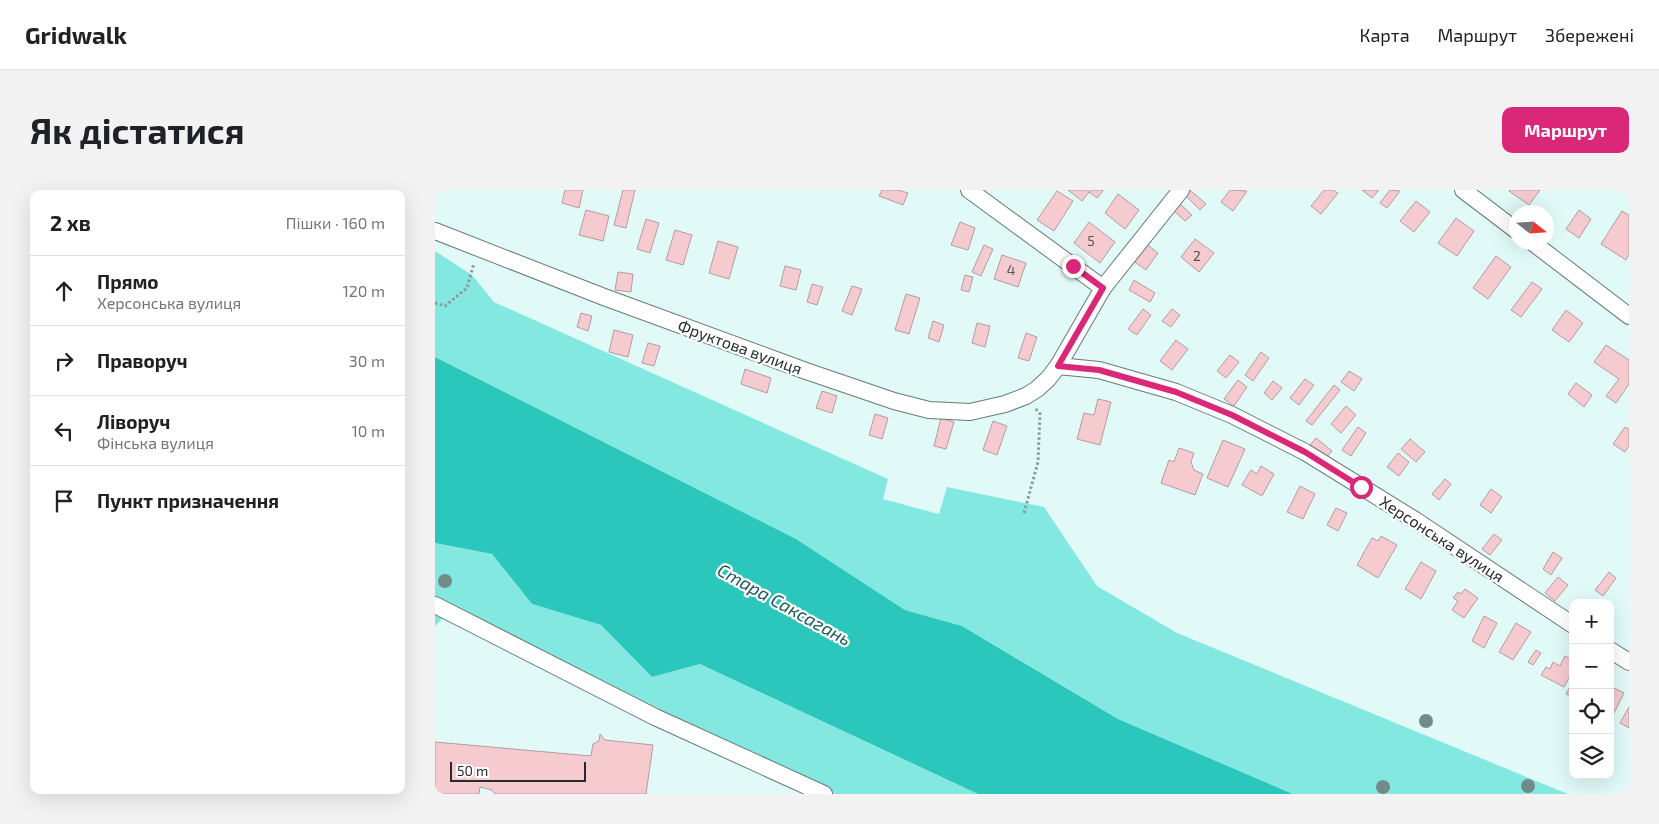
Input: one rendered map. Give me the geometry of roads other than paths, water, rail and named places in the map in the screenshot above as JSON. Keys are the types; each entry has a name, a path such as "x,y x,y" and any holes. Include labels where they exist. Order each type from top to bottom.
{"street":[{"path":"969,190 1103,288"},
{"name":"Фруктова вулиця","path":"435,231 604,297 806,371 929,410 970,412 1005,404 1026,396 1048,379 1058,366 1103,288 1181,190"},
{"path":"1463,190 1509,225"},
{"path":"1542,250 1629,316"},
{"name":"Херсонська вулиця","path":"1058,366 1099,370 1157,386 1232,415 1305,452 1415,520 1569,622"},
{"path":"435,605 655,717 824,794"},
{"path":"1614,653 1629,662"}],"water":[{"name":"Стара Саксагань","path":"435,357 796,539 905,610 962,626 1118,719 1293,794 978,794 700,664 652,677 601,625 532,604 492,554 435,543"}]}
